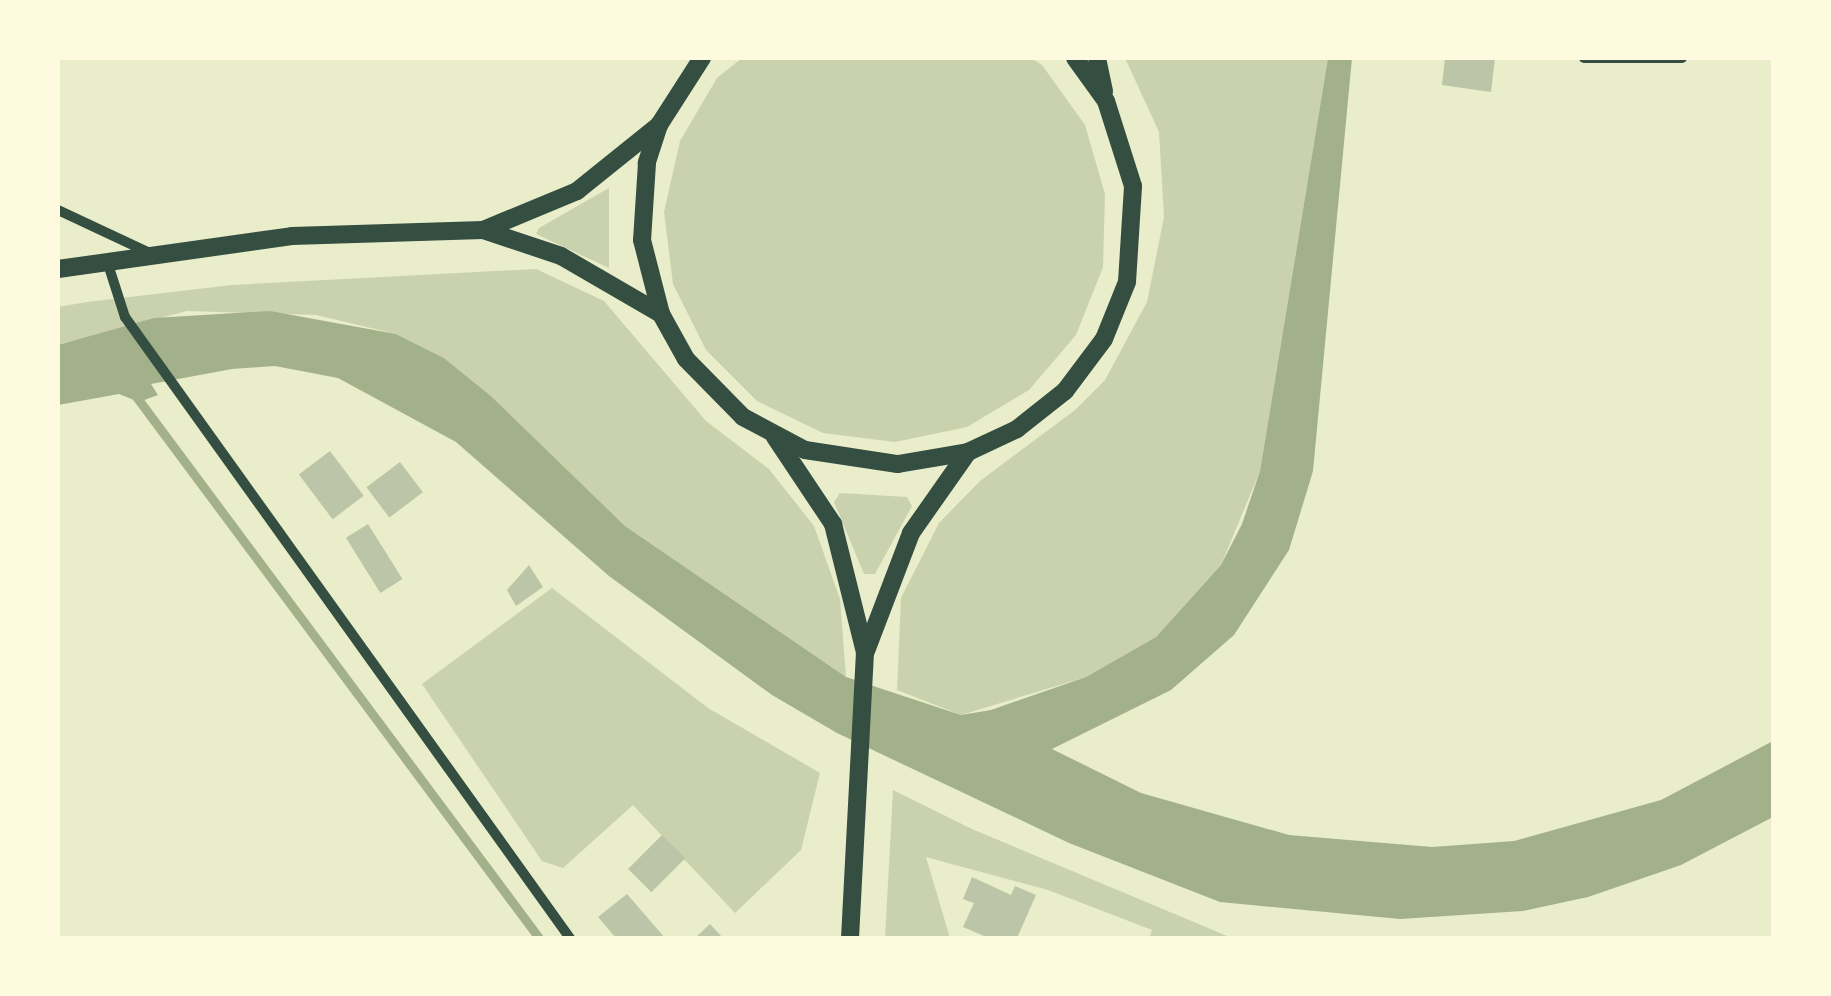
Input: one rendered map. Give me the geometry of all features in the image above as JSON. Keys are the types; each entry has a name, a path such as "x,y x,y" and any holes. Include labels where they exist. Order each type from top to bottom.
{"main road":[{"path":"483,230 578,191 660,124 702,58"},
{"path":"1076,58 1106,101"},
{"path":"660,124 641,205 647,272 661,314 711,389 775,436 866,463 932,461 968,452 1016,429 1064,391 1104,339 1127,282 1133,186 1106,101 1098,58"},
{"path":"58,269 292,236 483,230 561,256 661,314"},
{"path":"775,436 833,524 866,652 850,938"},
{"path":"866,652 910,533 968,452"}],"street":[{"path":"1584,58 1682,58"},
{"path":"58,210 151,254"},
{"path":"106,261 125,318 570,938"}],"shaded area":[{"path":"742,58 1031,58 1042,65 1085,125 1105,194 1103,267 1076,335 1029,390 967,427 895,442 823,433 757,401 706,350 673,284 664,212 680,141 717,78"},
{"path":"1125,58 1328,58 1260,471 1221,565 1156,637 1086,677 961,715 897,690 901,598 939,523 980,481 1075,410 1105,380 1147,302 1164,217 1159,132"},
{"path":"1328,58 1352,58 1313,471 1289,550 1234,635 1171,690 1052,749 1141,793 1289,835 1432,847 1514,841 1661,800 1773,741 1773,817 1681,865 1588,897 1523,911 1400,919 1220,902 1069,843 837,733 772,695 609,576 456,442 338,378 275,366 232,369 151,384 158,395 139,402 119,394 58,405 58,345 154,318 270,311 396,334 444,358 491,396 625,526 846,677 961,715 991,710 1086,677 1156,637 1221,565 1242,524 1260,471"},
{"path":"609,188 609,268 536,234 539,228"},
{"path":"536,269 604,301 706,421 769,469 814,526 840,599 846,677 625,526 491,396 444,358 396,334 316,315 187,311 58,345 58,307 87,302 232,285"},
{"path":"840,493 907,497 912,506 875,574 864,574 834,502"},
{"path":"552,588 708,708 820,773 801,850 735,913 633,805 563,868 542,861 422,684"},
{"path":"893,790 972,829 1232,938 1149,938 1152,930 1048,890 926,857 950,938 885,938"}],"building":[{"path":"1445,58 1495,58 1491,92 1442,85"},
{"path":"330,451 364,496 333,519 299,474"},
{"path":"400,462 423,492 389,518 366,487"},
{"path":"368,524 402,579 380,593 346,538"},
{"path":"529,565 543,587 516,606 507,590"},
{"path":"662,835 685,858 651,892 628,869"},
{"path":"972,877 1011,895 1015,886 1036,895 1017,938 989,938 963,927 974,903 963,899"},
{"path":"627,894 665,938 616,938 598,917"},
{"path":"710,924 723,938 695,938"}],"waterway":[{"path":"135,395 539,938"}]}
